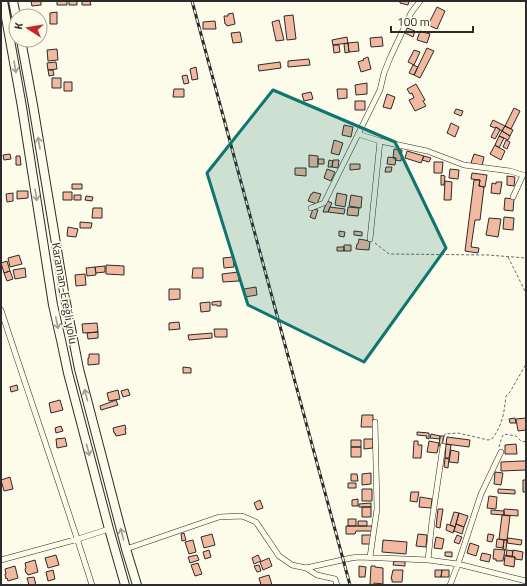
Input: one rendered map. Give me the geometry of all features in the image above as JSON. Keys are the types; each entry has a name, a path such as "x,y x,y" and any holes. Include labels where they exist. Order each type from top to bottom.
{"highway":[{"name":"Karaman-Ereğli yolu","path":"2,1 22,107 55,312 68,373 125,585"},
{"name":"Karaman-Ereğli yolu","path":"22,48 65,298 79,369 137,585"}],"street":[{"path":"311,208 324,203 380,90 384,73 411,13 420,1"},
{"path":"358,134 380,141 427,151 464,166 510,171 523,175 513,197"},
{"path":"370,239 380,141"},
{"path":"1,310 92,585"},
{"path":"370,557 377,510 375,422"},
{"path":"428,560 443,446"},
{"path":"450,585 481,494 501,452"},
{"path":"126,548 219,517 242,516 256,522 279,556 292,565 306,568 317,575 335,579 337,585"},
{"path":"1,560 78,539 109,528"},
{"path":"306,568 351,558 370,557 428,560 458,564 526,581"}],"path":[{"path":"370,239 389,254 488,255 526,258"},
{"path":"508,257 526,293"},
{"path":"443,446 443,438 445,434 458,433 488,440 492,439 499,430 504,414 506,396 510,392 526,364"},
{"path":"501,452 499,446 504,434 516,436 522,441 526,442"}],"highlighted area":[{"path":"273,90 395,142 446,248 364,362 248,305 207,173"}],"building":[{"path":"31,1 41,1 41,5 32,6"},
{"path":"57,1 67,1 67,5 57,5"},
{"path":"69,1 77,1 77,5 69,5"},
{"path":"82,1 90,1 91,5 82,5"},
{"path":"400,1 409,1 408,5 400,3"},
{"path":"437,7 445,11 437,29 428,25"},
{"path":"57,12 57,24 50,24 50,13"},
{"path":"233,13 235,24 227,26 225,24 224,16 228,16 228,14"},
{"path":"293,15 296,39 287,40 284,16"},
{"path":"279,20 284,40 276,41 272,22"},
{"path":"215,21 216,29 203,29 203,22"},
{"path":"407,28 415,31 413,37 405,33"},
{"path":"420,31 430,34 427,43 417,40"},
{"path":"240,32 242,42 233,43 231,33"},
{"path":"347,37 348,43 333,45 332,40"},
{"path":"382,37 383,46 371,47 370,38"},
{"path":"358,42 359,51 349,52 348,43"},
{"path":"348,43 349,52 345,53 344,44"},
{"path":"333,45 339,45 340,52 334,53"},
{"path":"427,48 434,51 420,78 414,75"},
{"path":"57,49 58,60 48,61 47,50"},
{"path":"414,50 420,52 414,65 408,62"},
{"path":"368,57 371,69 361,72 358,62"},
{"path":"309,59 310,65 288,67 288,61"},
{"path":"56,62 57,69 48,70 47,63"},
{"path":"280,62 281,68 259,71 258,65"},
{"path":"413,65 418,67 414,75 409,73"},
{"path":"196,67 198,79 192,80 190,69"},
{"path":"48,70 53,70 54,75 49,76"},
{"path":"187,75 189,83 184,84 182,76"},
{"path":"52,78 61,78 61,88 52,88"},
{"path":"64,82 72,82 72,91 64,91"},
{"path":"367,83 367,94 356,95 355,85"},
{"path":"416,84 425,100 423,101 426,106 415,111 409,100 414,98 412,93 410,94 407,89"},
{"path":"174,89 184,89 184,97 173,97"},
{"path":"337,89 347,89 347,98 338,99"},
{"path":"311,92 313,99 304,101 302,94"},
{"path":"387,94 395,97 391,109 383,107"},
{"path":"355,101 365,101 365,110 355,110"},
{"path":"514,108 520,111 511,129 505,126"},
{"path":"456,109 463,111 461,116 454,113"},
{"path":"493,120 505,126 502,131 496,127 490,126"},
{"path":"451,123 459,127 455,137 447,133"},
{"path":"344,125 353,127 351,137 342,135"},
{"path":"505,126 513,130 510,136 502,131"},
{"path":"496,127 500,130 495,139 491,137"},
{"path":"502,131 510,136 508,140 499,136"},
{"path":"499,136 504,138 499,148 495,145"},
{"path":"334,140 343,143 339,155 331,153"},
{"path":"506,140 510,142 507,149 503,147"},
{"path":"495,145 505,151 501,160 490,154"},
{"path":"394,149 402,150 401,161 393,158"},
{"path":"407,151 424,156 421,163 405,158"},
{"path":"10,154 11,159 4,160 3,155"},
{"path":"474,154 484,157 482,166 471,163"},
{"path":"309,155 318,156 318,167 309,167"},
{"path":"16,156 20,156 21,165 16,165"},
{"path":"424,156 431,158 429,162 422,160"},
{"path":"388,157 396,158 395,165 387,164"},
{"path":"318,159 324,159 324,164 318,164"},
{"path":"329,160 333,161 332,167 328,167"},
{"path":"333,160 339,160 338,168 332,167"},
{"path":"434,162 443,162 442,173 434,173"},
{"path":"350,164 360,164 360,169 350,170"},
{"path":"386,167 392,167 391,172 385,172"},
{"path":"295,168 306,168 306,176 295,175"},
{"path":"327,169 335,172 331,181 324,178"},
{"path":"450,169 459,170 458,179 449,178"},
{"path":"472,173 487,175 485,187 479,186 480,180 471,179"},
{"path":"441,175 445,176 444,185 441,185"},
{"path":"507,176 515,177 514,186 507,185"},
{"path":"474,180 480,180 479,186 484,187 480,220 475,220 471,247 479,248 478,253 465,251"},
{"path":"445,181 452,182 451,200 444,200"},
{"path":"496,182 502,182 500,194 491,193 492,183 496,184"},
{"path":"72,184 82,184 82,189 72,189"},
{"path":"17,191 28,191 28,198 17,199"},
{"path":"63,192 72,192 72,200 63,200"},
{"path":"313,192 321,194 317,204 308,201"},
{"path":"13,193 13,201 7,202 6,194"},
{"path":"337,193 347,195 345,207 335,205"},
{"path":"74,195 81,195 81,200 74,200"},
{"path":"351,195 362,197 361,208 349,206"},
{"path":"86,196 93,197 92,201 85,200"},
{"path":"505,198 514,199 513,211 504,210"},
{"path":"327,201 332,203 328,212 323,212"},
{"path":"330,207 345,209 344,214 328,212"},
{"path":"348,207 359,208 358,216 347,215"},
{"path":"93,208 102,208 102,218 92,218"},
{"path":"313,209 318,210 315,219 310,217"},
{"path":"504,217 514,218 513,230 503,229"},
{"path":"489,218 501,219 498,237 486,235"},
{"path":"80,222 92,223 91,228 80,228"},
{"path":"68,227 78,229 76,237 67,236"},
{"path":"339,231 345,232 344,237 339,236"},
{"path":"354,231 362,232 362,236 354,235"},
{"path":"359,239 370,241 369,250 356,249"},
{"path":"344,245 351,245 351,251 344,251"},
{"path":"337,247 344,247 344,251 337,251"},
{"path":"19,255 22,264 10,267 8,258"},
{"path":"233,257 234,267 224,268 223,258"},
{"path":"7,261 10,271 4,273 1,263"},
{"path":"106,265 124,266 124,275 106,274"},
{"path":"105,266 105,272 96,273 95,267"},
{"path":"95,267 96,275 87,276 86,268"},
{"path":"25,268 26,277 15,279 13,270"},
{"path":"193,268 203,268 203,278 192,278"},
{"path":"10,271 13,279 7,281 4,273"},
{"path":"238,272 239,281 223,282 222,274"},
{"path":"85,274 86,285 76,286 75,275"},
{"path":"256,287 257,295 245,297 244,289"},
{"path":"169,289 180,289 180,299 169,300"},
{"path":"221,301 221,306 212,305 212,302"},
{"path":"210,302 210,311 201,312 200,303"},
{"path":"179,322 180,329 169,330 169,323"},
{"path":"97,323 98,332 83,333 82,324"},
{"path":"214,329 227,329 227,337 215,337"},
{"path":"98,332 98,338 88,339 87,333"},
{"path":"212,333 212,338 189,340 188,335"},
{"path":"89,354 99,354 99,364 88,365"},
{"path":"183,367 191,368 191,373 183,373"},
{"path":"17,385 18,390 11,392 10,387"},
{"path":"128,389 130,395 123,397 121,391"},
{"path":"118,390 120,399 109,401 107,393"},
{"path":"60,400 63,410 51,413 49,403"},
{"path":"116,400 118,405 101,410 100,406"},
{"path":"362,415 373,415 373,427 361,427"},
{"path":"515,418 516,423 510,423 509,419"},
{"path":"526,418 526,430 518,431 516,419"},
{"path":"125,425 126,434 116,436 113,428"},
{"path":"61,426 63,431 56,433 55,428"},
{"path":"417,432 429,433 429,439 426,438 427,436 417,435"},
{"path":"431,434 440,436 440,439 430,438"},
{"path":"440,436 444,436 442,446 439,446"},
{"path":"447,437 470,440 469,447 446,444"},
{"path":"65,438 67,446 57,448 56,439"},
{"path":"364,439 373,439 373,448 364,449"},
{"path":"351,440 361,440 361,447 351,447"},
{"path":"414,441 418,441 418,445 422,445 421,458 413,458"},
{"path":"429,441 439,443 437,453 427,452"},
{"path":"446,444 451,445 449,458 445,458"},
{"path":"516,444 517,454 505,454 505,445"},
{"path":"351,447 361,447 361,457 351,457"},
{"path":"451,450 459,452 458,463 449,462"},
{"path":"445,458 449,459 448,468 444,467"},
{"path":"526,461 526,470 501,471 501,462"},
{"path":"495,472 503,473 501,485 494,484"},
{"path":"371,473 371,484 362,485 362,474"},
{"path":"351,474 357,474 358,481 351,481"},
{"path":"10,477 13,489 4,491 1,480"},
{"path":"523,480 526,480 526,492 523,492"},
{"path":"348,483 356,483 356,488 348,488"},
{"path":"362,489 372,489 372,501 362,501"},
{"path":"498,489 515,490 515,494 498,493"},
{"path":"411,492 419,492 417,502 410,501"},
{"path":"489,496 497,497 496,509 487,508"},
{"path":"420,497 432,499 431,508 419,507"},
{"path":"358,499 358,506 352,506 352,500"},
{"path":"260,500 263,508 257,510 254,503"},
{"path":"371,503 371,507 359,507 359,504"},
{"path":"362,507 371,507 371,517 362,517"},
{"path":"438,509 443,509 440,528 436,527"},
{"path":"504,509 518,510 518,516 504,515"},
{"path":"491,510 504,511 504,515 491,514"},
{"path":"454,512 459,513 455,527 450,525"},
{"path":"459,513 468,516 464,527 456,524"},
{"path":"502,515 510,516 507,540 499,539"},
{"path":"348,519 356,519 356,526 348,526"},
{"path":"358,521 367,521 367,526 358,526"},
{"path":"447,524 455,527 453,533 446,530"},
{"path":"456,524 464,527 462,534 454,531"},
{"path":"346,526 376,526 376,531 356,531 355,534 346,534"},
{"path":"184,533 186,540 182,541 181,534"},
{"path":"212,534 215,545 204,548 201,537"},
{"path":"418,534 427,535 426,547 416,546"},
{"path":"488,534 494,535 492,542 487,541"},
{"path":"362,535 371,535 371,544 362,544"},
{"path":"457,535 462,537 459,544 454,542"},
{"path":"436,537 444,539 442,549 434,548"},
{"path":"508,538 522,540 521,545 507,543"},
{"path":"497,539 504,540 503,548 496,547"},
{"path":"193,540 196,552 189,554 185,542"},
{"path":"383,540 407,542 406,554 382,552"},
{"path":"504,540 507,540 506,550 503,549"},
{"path":"470,543 479,546 476,556 467,553"},
{"path":"494,549 505,550 503,561 496,561 496,559 493,559"},
{"path":"209,550 211,557 205,559 203,552"},
{"path":"507,550 513,551 512,557 506,556"},
{"path":"513,550 523,552 522,560 512,557"},
{"path":"445,552 452,552 452,557 445,556"},
{"path":"482,553 491,555 489,562 480,560"},
{"path":"56,555 59,565 48,568 45,558"},
{"path":"197,555 199,560 190,563 188,557"},
{"path":"258,555 261,561 254,564 252,558"},
{"path":"505,555 515,557 514,567 504,565"},
{"path":"269,558 272,566 263,570 260,562"},
{"path":"35,560 38,572 28,575 25,569 25,563"},
{"path":"394,561 405,562 405,566 393,565"},
{"path":"198,563 202,574 195,576 191,565"},
{"path":"259,565 261,571 257,572 254,566"},
{"path":"15,566 18,578 8,581 7,578 6,579 5,569"},
{"path":"359,566 366,567 365,577 359,577"},
{"path":"371,566 383,568 383,584 370,584"},
{"path":"53,570 55,579 48,581 46,572"},
{"path":"393,570 403,570 402,582 392,582 391,579"},
{"path":"435,570 442,570 441,577 435,577"},
{"path":"442,570 449,570 449,577 441,577"},
{"path":"269,575 272,585 261,585 259,578"},
{"path":"34,577 36,585 29,585 27,578"}],"railway":[{"path":"192,1 350,585"}]}
